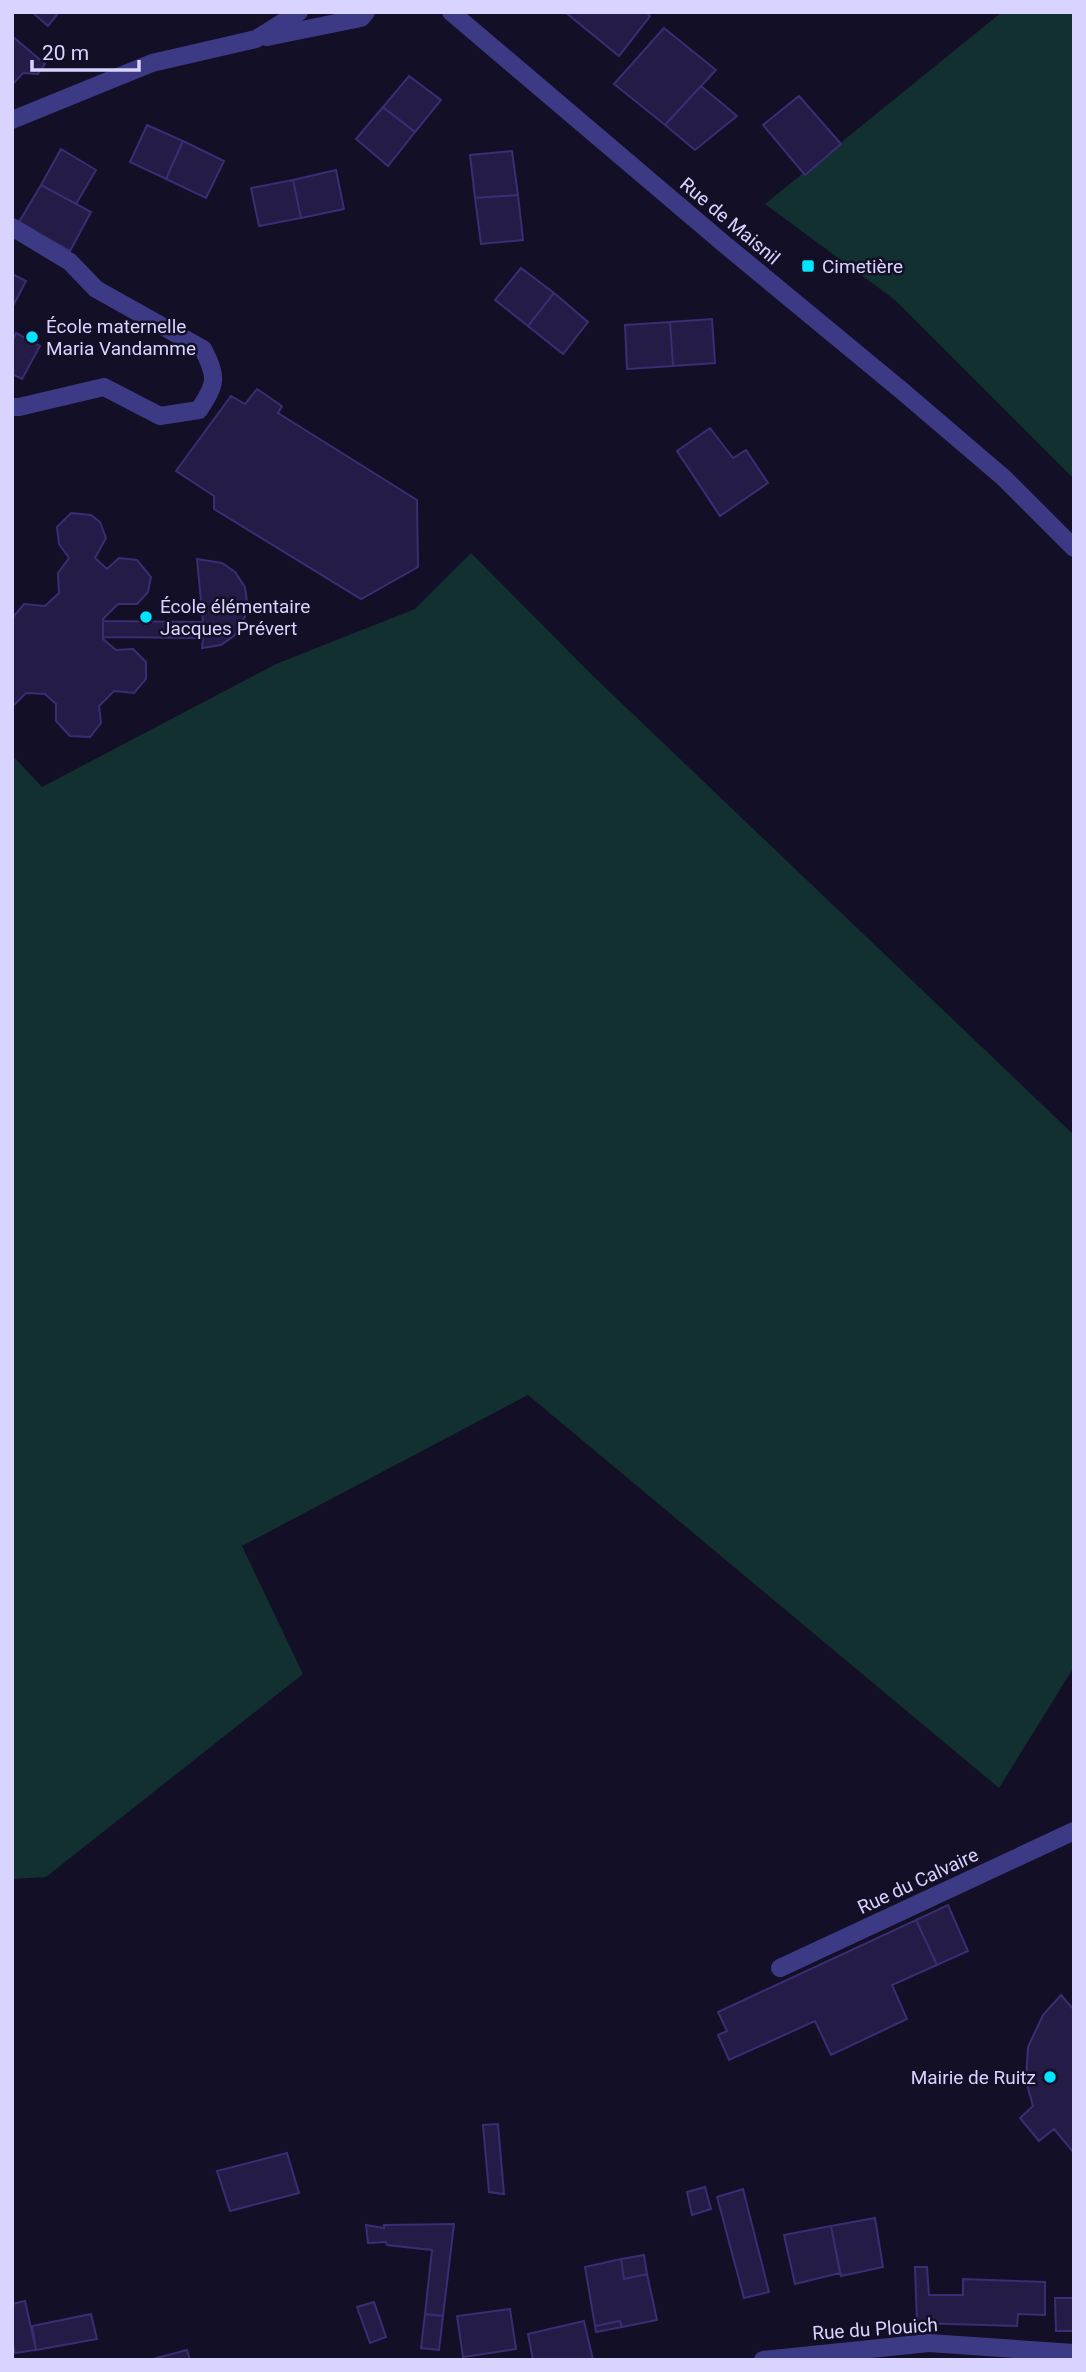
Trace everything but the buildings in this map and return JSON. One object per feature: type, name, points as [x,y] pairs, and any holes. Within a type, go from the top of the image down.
[{"type":"street","points":[[256,39],[299,12]]},
{"type":"street","points":[[12,120],[152,63],[361,18],[366,12]]},
{"type":"street","name":"Rue de Maisnil","points":[[451,12],[1004,478],[1074,548]]},
{"type":"street","points":[[12,227],[70,262],[96,289],[203,349],[212,367],[213,388],[199,410],[160,416],[104,387],[12,407]]},
{"type":"street","name":"Rue du Calvaire","points":[[780,1968],[1074,1831]]},
{"type":"street","name":"Rue du Plouich","points":[[763,2360],[929,2343],[1074,2353]]},
{"type":"green space","points":[[1002,12],[1074,12],[1074,479],[895,300],[765,204]]},
{"type":"green space","points":[[471,553],[592,675],[1074,1135],[1074,1667],[999,1788],[528,1395],[242,1546],[303,1674],[46,1877],[12,1879],[12,755],[42,787],[276,664],[415,609]]},
{"type":"place","name":"Cimetière","points":[[808,266]]},
{"type":"place","name":"École maternelle Maria Vandamme","points":[[32,337]]},
{"type":"place","name":"École élémentaire Jacques Prévert","points":[[146,617]]},
{"type":"place","name":"Mairie de Ruitz","points":[[1050,2077]]}]
